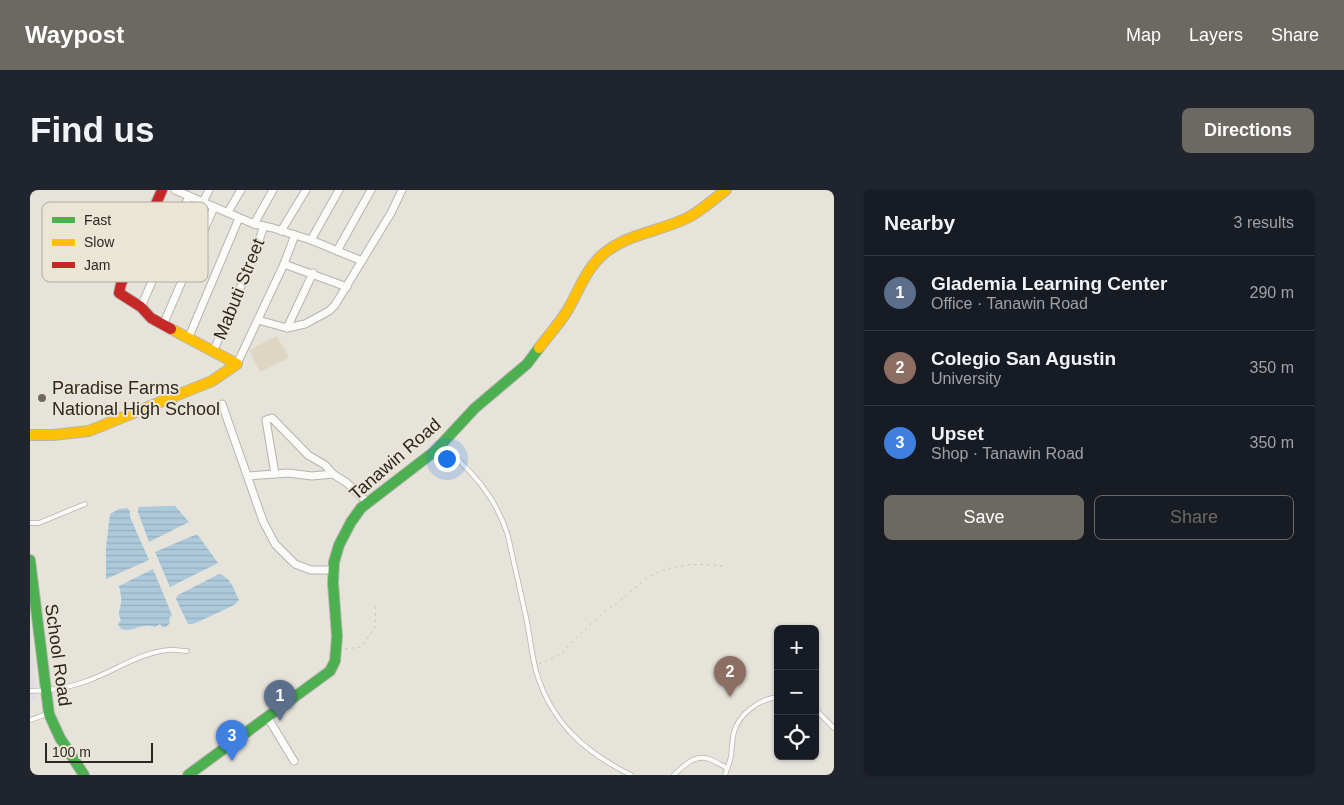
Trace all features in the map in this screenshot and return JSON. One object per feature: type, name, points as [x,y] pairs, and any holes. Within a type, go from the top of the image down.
[{"type":"street","points":[[157,202],[162,190]]},
{"type":"street","points":[[175,190],[202,202],[209,190]]},
{"type":"street","points":[[228,212],[241,190]]},
{"type":"street","points":[[254,224],[273,190]]},
{"type":"street","points":[[281,231],[306,190]]},
{"type":"street","points":[[310,240],[339,190]]},
{"type":"street","points":[[337,250],[371,190]]},
{"type":"street","points":[[258,320],[287,328],[305,324],[329,311],[347,287],[391,213],[402,190]]},
{"type":"street","name":"Tanawin Road","points":[[188,775],[330,671],[336,662],[337,622],[333,570],[341,540],[352,518],[367,502],[442,444],[475,408],[528,364],[566,312],[586,275],[601,256],[621,242],[634,236],[659,229],[689,217],[726,190]]},
{"type":"street","points":[[186,202],[189,196]]},
{"type":"street","points":[[208,204],[254,224],[310,240],[362,261]]},
{"type":"street","points":[[208,221],[214,207]]},
{"type":"street","points":[[188,338],[239,218]]},
{"type":"street","name":"Mabuti Street","points":[[213,352],[250,265],[264,226]]},
{"type":"street","points":[[30,435],[53,435],[89,431],[212,381],[237,364],[284,264],[295,235]]},
{"type":"street","points":[[284,264],[347,287]]},
{"type":"street","points":[[287,328],[313,273]]},
{"type":"street","points":[[121,282],[119,294],[141,307],[147,315],[162,325],[237,364]]},
{"type":"street","points":[[141,307],[152,282]]},
{"type":"street","points":[[162,325],[181,282]]},
{"type":"street","points":[[222,404],[264,521],[275,544],[294,564],[311,570],[333,570]]},
{"type":"street","points":[[275,474],[266,420],[272,418],[308,456],[325,464],[333,474],[347,483],[367,502]]},
{"type":"street","points":[[248,476],[288,473],[312,476],[333,474]]},
{"type":"street","name":"School Road","points":[[30,560],[49,714],[63,743],[84,775]]},
{"type":"street","points":[[268,718],[294,761]]},
{"type":"lane","points":[[442,444],[474,475],[491,497],[502,518],[508,536],[535,665],[548,700],[567,729],[587,749],[614,767],[631,775]]},
{"type":"lane","points":[[30,522],[39,523],[85,504]]},
{"type":"lane","points":[[30,691],[85,682],[129,662],[168,650],[187,651]]},
{"type":"lane","points":[[725,775],[731,758],[734,731],[742,718],[756,705],[774,698]]},
{"type":"lane","points":[[819,713],[834,728]]},
{"type":"lane","points":[[30,720],[49,714]]},
{"type":"lane","points":[[674,775],[684,765],[699,758],[709,759],[727,768]]},
{"type":"path","points":[[535,665],[557,656],[608,609],[644,580],[662,571],[685,564],[702,563],[727,567]]},
{"type":"path","points":[[337,650],[360,647],[376,627],[376,603]]},
{"type":"shaded area","points":[[277,336],[289,358],[260,372],[249,350]]},
{"type":"shaded area","points":[[30,625],[37,700],[30,701]]},
{"type":"water","points":[[175,506],[189,522],[149,542],[138,507]]},
{"type":"water","points":[[127,508],[130,511],[130,517],[149,560],[106,579],[106,548],[110,514],[119,509]]},
{"type":"water","points":[[197,534],[218,563],[170,587],[155,552]]},
{"type":"water","points":[[153,569],[172,615],[169,619],[170,623],[166,627],[162,627],[160,624],[155,627],[145,626],[130,630],[121,629],[118,624],[121,620],[119,613],[121,599],[119,586]]},
{"type":"water","points":[[219,574],[229,581],[239,600],[234,605],[198,622],[188,624],[176,599],[178,595]]},
{"type":"traffic: fast","points":[[188,775],[330,671],[335,661],[337,636],[333,583],[334,562],[339,545],[351,522],[361,508],[435,451],[475,408],[527,364],[539,348]]},
{"type":"traffic: fast","points":[[30,560],[49,714],[60,738],[84,775]]},
{"type":"traffic: slow","points":[[539,348],[564,316],[586,275],[601,256],[621,242],[689,217],[726,190]]},
{"type":"traffic: slow","points":[[30,435],[53,435],[89,431],[212,381],[237,364],[171,329]]},
{"type":"traffic: jam","points":[[157,202],[162,190]]},
{"type":"traffic: jam","points":[[122,282],[119,293],[141,307],[151,318],[171,329]]},
{"type":"place","name":"Paradise Farms National High School","points":[[42,398]]},
{"type":"place","name":"Colegio San Agustin","points":[[730,697]]},
{"type":"place","name":"Glademia Learning Center","points":[[280,721]]},
{"type":"place","name":"Upset","points":[[232,761]]}]
